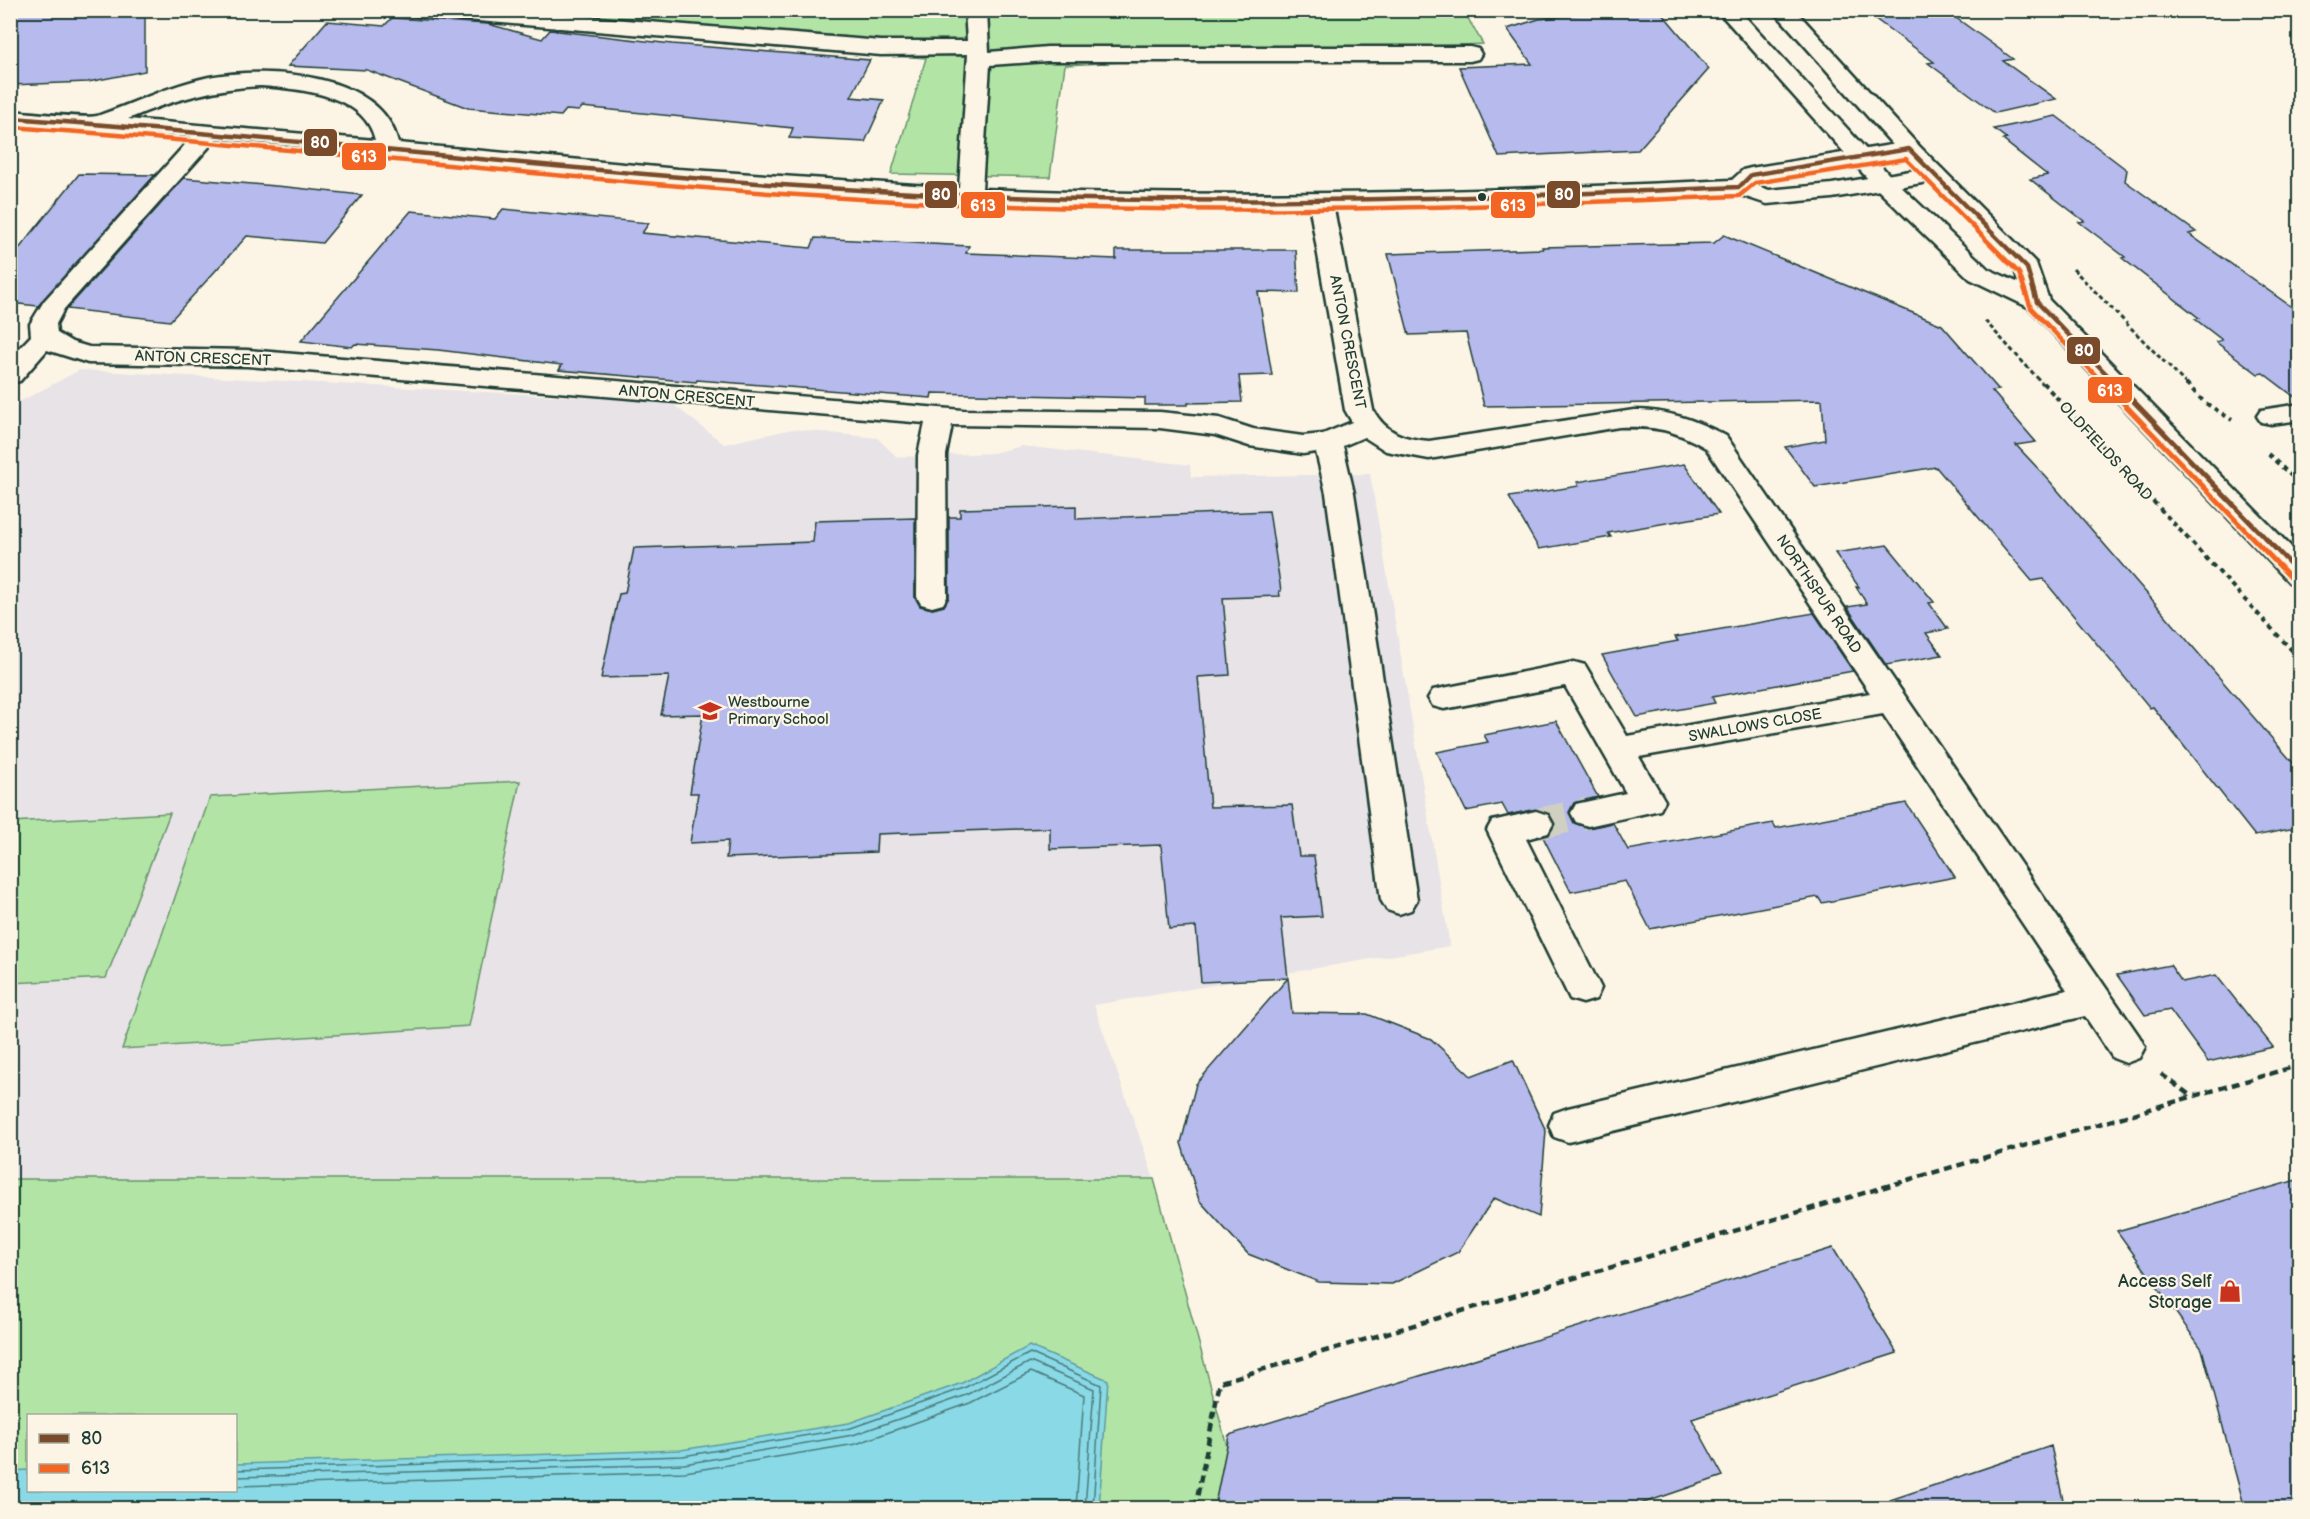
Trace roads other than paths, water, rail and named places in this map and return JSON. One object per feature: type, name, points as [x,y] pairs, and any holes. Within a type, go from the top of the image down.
[{"type":"main road","points":[[419,10],[601,18],[881,48],[978,53],[1470,54]]},
{"type":"main road","points":[[970,196],[978,53],[976,10]]},
{"type":"main road","points":[[1727,10],[1885,184],[1979,274],[2037,302],[2294,564]]},
{"type":"main road","points":[[1783,10],[1909,148],[2027,268],[2037,302]]},
{"type":"main road","points":[[98,123],[164,95],[233,79],[294,81],[349,95],[380,120],[388,149]]},
{"type":"main road","points":[[10,118],[210,132],[764,184],[970,196],[1321,202],[1480,199],[1739,187],[1767,197],[1885,184],[1935,174]]},
{"type":"main road","points":[[10,375],[44,337],[43,324],[53,306],[210,132]]},
{"type":"main road","points":[[1739,187],[1752,175],[1909,148]]},
{"type":"main road","name":"ANTON CRESCENT","points":[[44,337],[63,348],[88,355],[248,358],[940,416],[1160,420],[1219,427],[1249,436],[1303,445],[1328,442],[1367,426],[1359,410],[1321,202]]},
{"type":"main road","points":[[2271,416],[2300,412]]},
{"type":"main road","points":[[932,597],[932,455],[940,416]]},
{"type":"main road","name":"NORTHSPUR ROAD","points":[[1367,426],[1383,439],[1404,448],[1429,450],[1639,418],[1673,422],[1697,431],[1716,442],[2126,1047]]},
{"type":"main road","points":[[1328,442],[1340,493],[1399,900]]},
{"type":"main road","points":[[1444,698],[1574,673],[1648,801],[1588,813]]},
{"type":"main road","name":"SWALLOWS CLOSE","points":[[1619,749],[1892,701]]},
{"type":"main road","points":[[1536,824],[1504,830],[1583,988]]},
{"type":"main road","points":[[1568,1125],[2093,999]]},
{"type":"water","points":[[1029,1346],[1108,1380],[1099,1508],[11,1508],[11,1471],[27,1470],[27,1492],[237,1492],[237,1464],[681,1450],[849,1423],[962,1383]]},
{"type":"tunnel","points":[[1536,824],[1588,813]]},
{"type":"place","name":"Westbourne Primary School","points":[[710,711]]},
{"type":"place","name":"Access Self Storage","points":[[2230,1291]]}]
